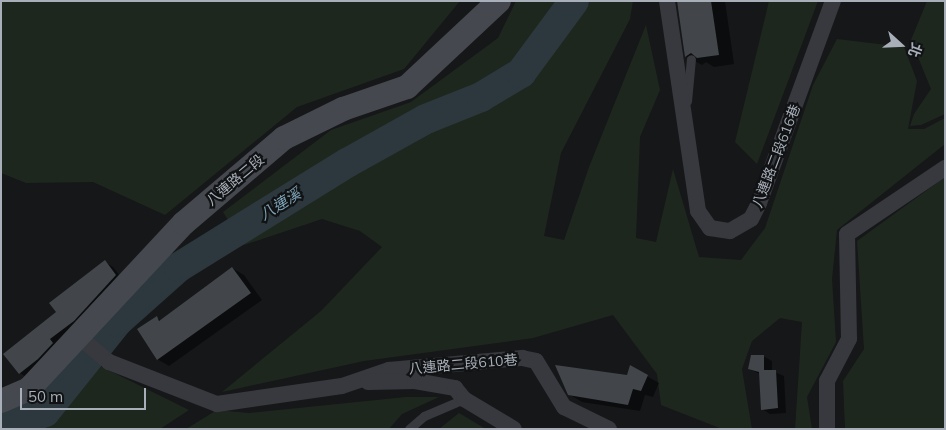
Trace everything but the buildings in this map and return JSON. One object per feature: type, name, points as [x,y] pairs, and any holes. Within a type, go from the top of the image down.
[{"type":"street","name":"八連路二段","points":[[1,401],[29,389],[80,338],[184,223],[284,138],[344,109],[407,87],[499,1]]},
{"type":"street","name":"八連路二段616巷","points":[[667,1],[698,211],[710,228],[730,231],[751,219],[759,203],[833,1]]},
{"type":"street","points":[[827,429],[827,381],[848,338],[847,234],[945,168]]},
{"type":"street","name":"八連路二段610巷","points":[[80,338],[109,362],[217,404],[349,383],[415,381],[455,388],[464,399],[514,429]]},
{"type":"street","name":"八連路二段610巷","points":[[349,383],[389,370],[522,358],[536,361],[564,407],[609,429]]},
{"type":"lane","points":[[685,124],[691,59]]},
{"type":"lane","points":[[409,429],[424,416],[464,399]]},
{"type":"shaded area","points":[[1,1],[460,1],[404,69],[297,107],[165,215],[93,182],[26,183],[1,173]]},
{"type":"shaded area","points":[[516,1],[633,1],[630,19],[561,153],[544,236],[564,240],[589,167],[646,25],[660,90],[640,137],[636,238],[656,242],[673,169],[699,257],[741,260],[765,228],[813,85],[837,39],[904,47],[917,81],[908,129],[924,129],[945,118],[945,144],[837,230],[832,279],[836,342],[807,397],[812,429],[795,429],[802,322],[780,318],[752,341],[742,369],[752,429],[722,429],[661,405],[657,374],[613,315],[533,338],[364,361],[222,392],[321,311],[382,247],[360,231],[322,219],[244,245],[223,212],[331,130],[411,102],[498,38]]},
{"type":"shaded area","points":[[769,1],[818,1],[757,164],[735,142]]},
{"type":"shaded area","points":[[927,1],[945,1],[945,114],[921,125],[910,126],[914,114],[931,89],[911,40]]},
{"type":"shaded area","points":[[945,177],[945,429],[845,429],[843,381],[864,349],[857,241]]},
{"type":"shaded area","points":[[100,366],[189,410],[160,429],[27,429],[48,426]]},
{"type":"shaded area","points":[[406,397],[439,397],[402,414],[389,429],[186,429],[217,410],[249,413]]},
{"type":"shaded area","points":[[459,413],[486,429],[439,429]]},
{"type":"waterway","name":"八連溪","points":[[1,429],[45,412],[117,322],[179,267],[347,163],[426,119],[481,97],[521,73],[574,1]]}]
